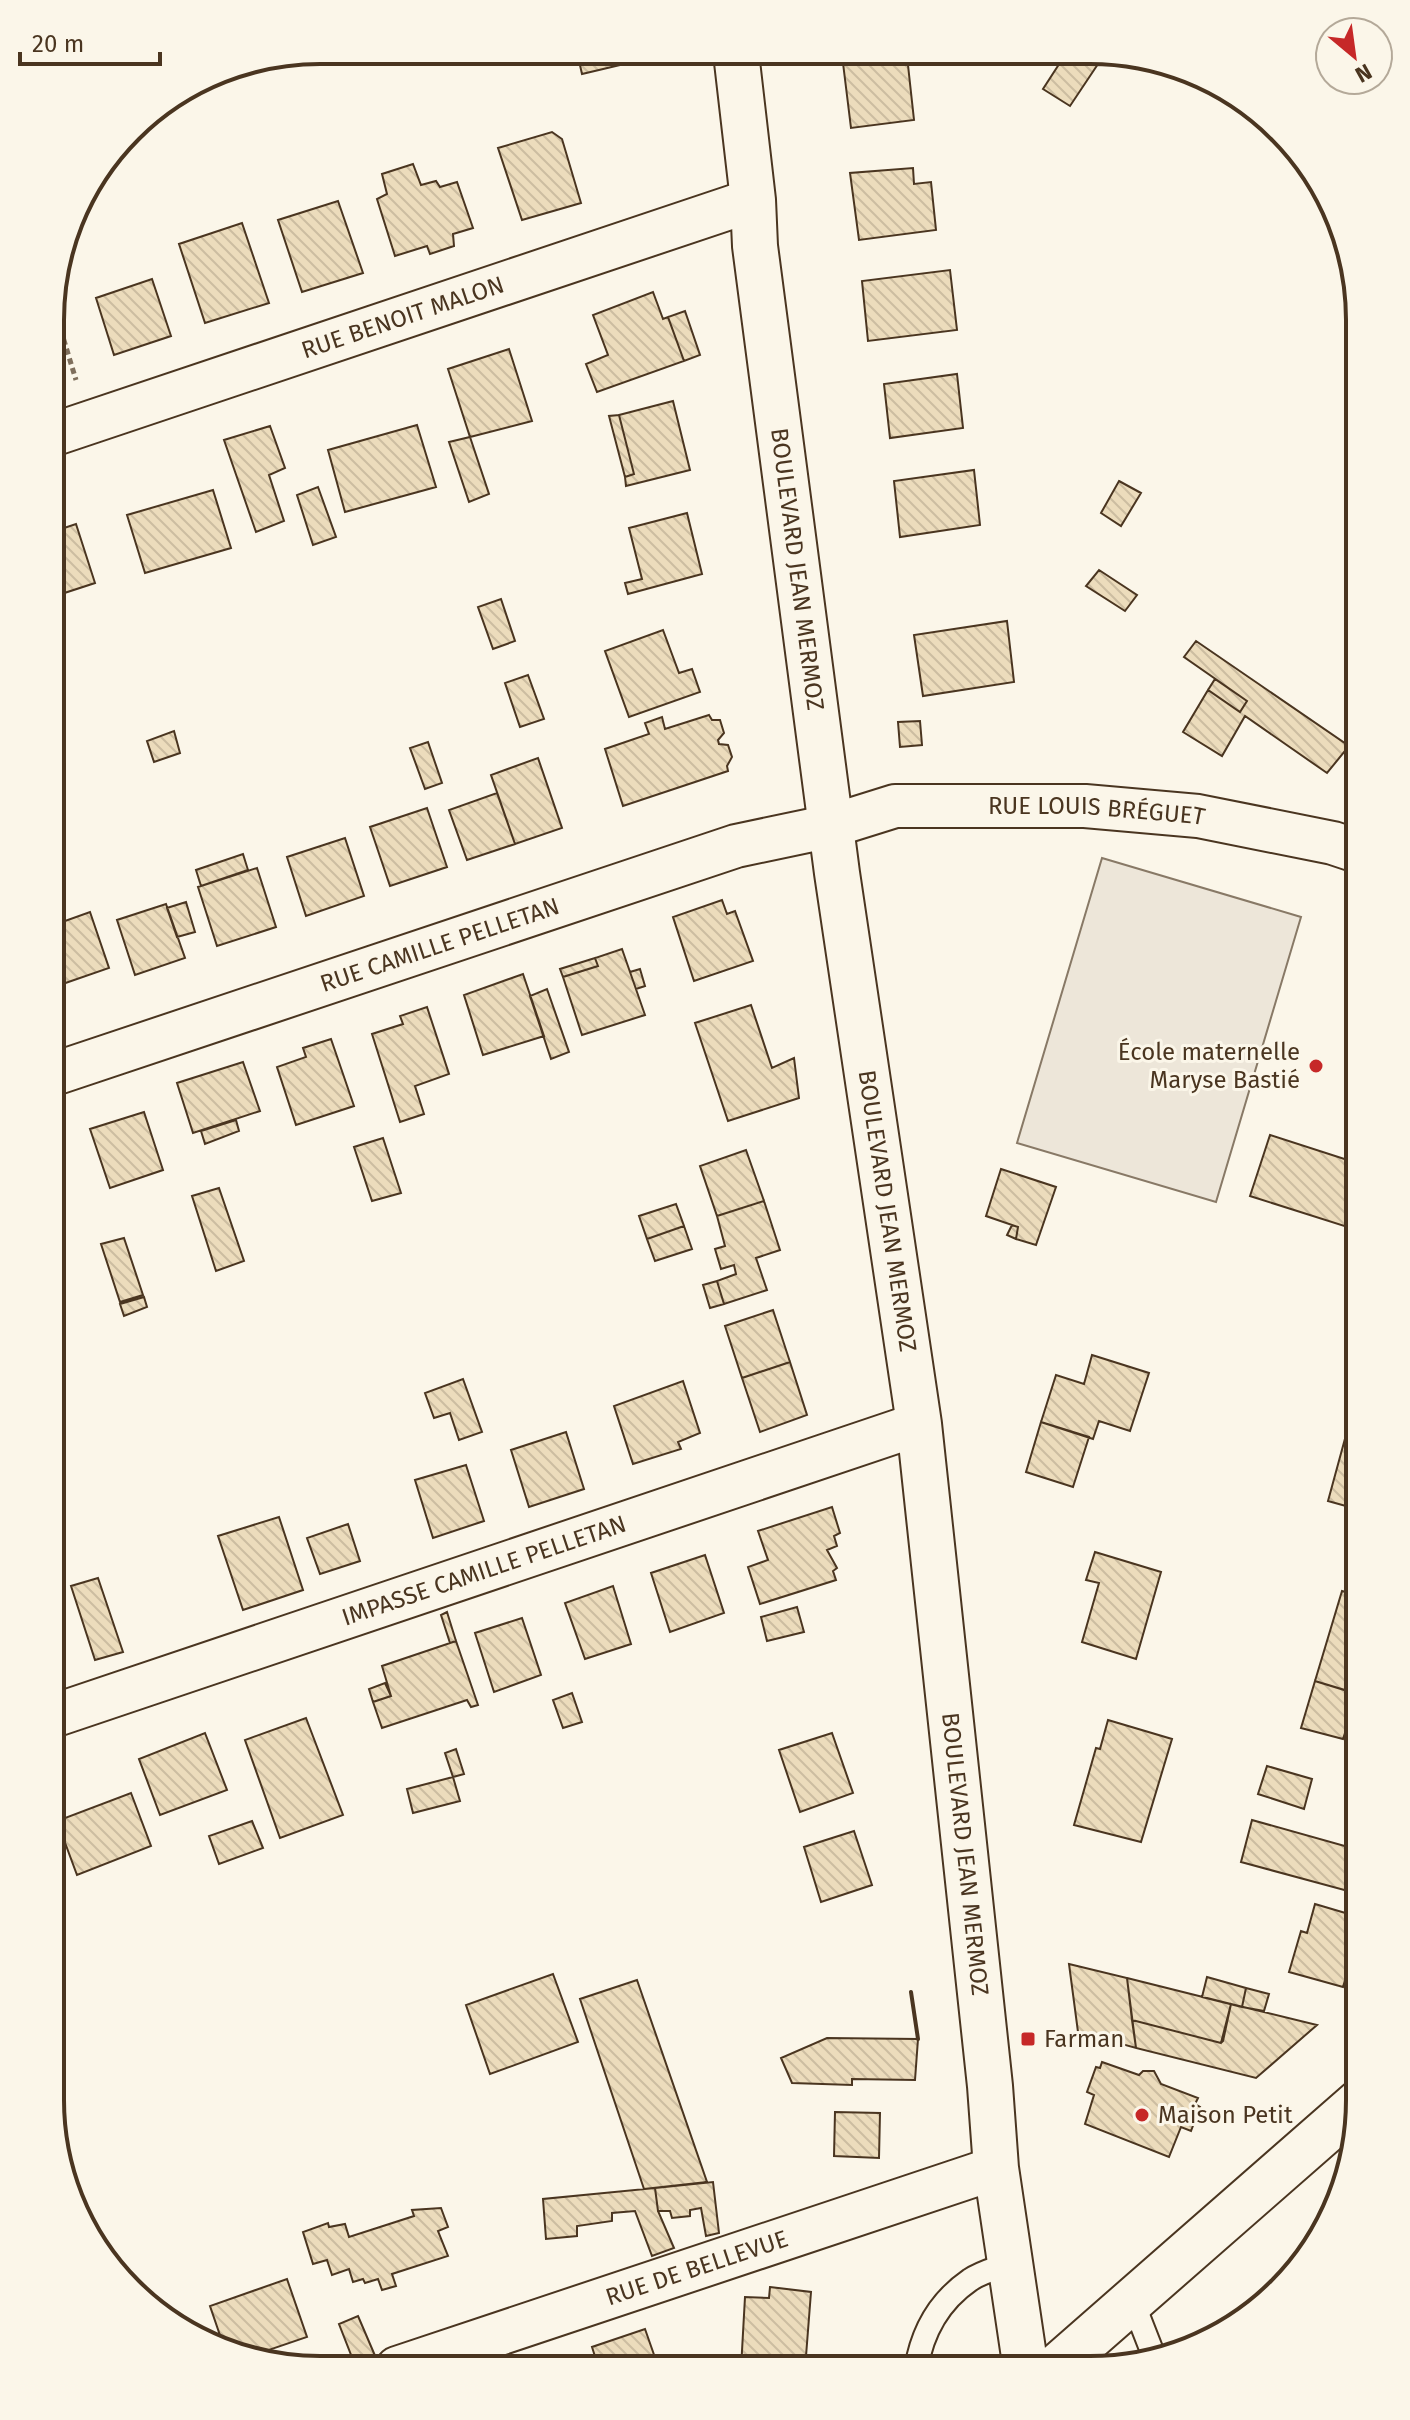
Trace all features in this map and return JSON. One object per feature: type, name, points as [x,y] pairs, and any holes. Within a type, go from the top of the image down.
[{"type":"street","name":"BOULEVARD JEAN MERMOZ","points":[[737,64],[753,200],[755,246],[831,826],[919,1424],[990,2086],[996,2168],[1024,2356]]},
{"type":"street","name":"RUE BENOIT MALON","points":[[70,429],[753,200]]},
{"type":"street","name":"RUE LOUIS BRÉGUET","points":[[831,826],[895,806],[1085,806],[1198,816],[1346,847]]},
{"type":"street","name":"RUE CAMILLE PELLETAN","points":[[64,1071],[736,846],[831,826]]},
{"type":"street","name":"IMPASSE CAMILLE PELLETAN","points":[[64,1712],[919,1424]]},
{"type":"street","points":[[1069,2356],[1345,2114]]},
{"type":"street","name":"RUE DE BELLEVUE","points":[[433,2356],[996,2168]]},
{"type":"lane","points":[[918,2356],[920,2345],[940,2307],[971,2278],[1011,2263]]},
{"type":"lane","points":[[1132,2300],[1151,2348]]},
{"type":"path","points":[[64,386],[70,429]]},
{"type":"shaded area","points":[[1102,858],[1301,917],[1216,1202],[1017,1143]]},
{"type":"building","points":[[580,64],[624,64],[582,74]]},
{"type":"building","points":[[843,64],[908,64],[914,120],[851,128]]},
{"type":"building","points":[[1059,64],[1098,64],[1070,106],[1043,89]]},
{"type":"building","points":[[552,132],[562,139],[581,203],[522,220],[498,148]]},
{"type":"building","points":[[413,164],[421,185],[436,181],[440,187],[457,182],[473,228],[453,234],[454,246],[430,254],[427,246],[395,256],[377,199],[387,194],[382,174]]},
{"type":"building","points":[[913,168],[914,184],[931,182],[936,230],[859,240],[850,173]]},
{"type":"building","points":[[338,201],[363,273],[302,292],[278,220]]},
{"type":"building","points":[[242,223],[269,303],[205,323],[179,244]]},
{"type":"building","points":[[950,270],[957,330],[868,341],[862,281]]},
{"type":"building","points":[[152,279],[171,336],[114,355],[96,298]]},
{"type":"building","points":[[653,292],[663,319],[668,317],[684,361],[597,392],[586,364],[608,355],[593,315]]},
{"type":"building","points":[[685,311],[700,355],[684,361],[668,317]]},
{"type":"building","points":[[509,349],[532,421],[470,437],[448,369]]},
{"type":"building","points":[[957,374],[963,428],[890,438],[884,384]]},
{"type":"building","points":[[673,401],[690,470],[626,486],[625,477],[634,474],[619,415]]},
{"type":"building","points":[[619,415],[634,474],[625,477],[609,416]]},
{"type":"building","points":[[417,425],[436,487],[345,512],[328,450]]},
{"type":"building","points":[[270,426],[285,468],[269,475],[284,521],[256,532],[224,440]]},
{"type":"building","points":[[470,437],[489,494],[469,502],[449,442]]},
{"type":"building","points":[[974,470],[980,525],[900,537],[894,481]]},
{"type":"building","points":[[1119,481],[1141,493],[1121,526],[1101,513]]},
{"type":"building","points":[[318,487],[336,537],[313,545],[297,495]]},
{"type":"building","points":[[213,490],[231,548],[145,573],[127,515]]},
{"type":"building","points":[[687,513],[702,574],[628,594],[625,583],[642,579],[629,528]]},
{"type":"building","points":[[76,524],[95,583],[64,593],[64,528]]},
{"type":"building","points":[[1099,570],[1137,595],[1125,611],[1086,586]]},
{"type":"building","points":[[501,599],[515,641],[493,649],[478,607]]},
{"type":"building","points":[[1007,621],[1014,682],[923,696],[914,635]]},
{"type":"building","points":[[663,630],[679,673],[692,669],[700,692],[629,717],[605,651]]},
{"type":"building","points":[[1196,641],[1346,744],[1346,750],[1327,773],[1245,716],[1222,756],[1183,732],[1208,690],[1240,712],[1247,701],[1184,657]]},
{"type":"building","points":[[528,675],[544,719],[520,727],[505,683]]},
{"type":"building","points":[[1215,679],[1247,701],[1240,712],[1208,690]]},
{"type":"building","points":[[709,715],[712,720],[720,720],[724,733],[718,740],[719,744],[728,745],[732,757],[728,771],[623,806],[605,749],[649,734],[645,723],[662,717],[665,729]]},
{"type":"building","points":[[920,721],[922,745],[900,747],[898,722]]},
{"type":"building","points":[[174,731],[180,753],[154,762],[147,741]]},
{"type":"building","points":[[428,742],[442,783],[425,789],[410,748]]},
{"type":"building","points":[[538,758],[562,828],[515,844],[491,775]]},
{"type":"building","points":[[497,793],[515,844],[467,860],[449,810]]},
{"type":"building","points":[[427,808],[447,867],[390,886],[370,827]]},
{"type":"building","points":[[345,838],[364,896],[306,916],[287,857]]},
{"type":"building","points":[[243,854],[248,870],[201,886],[196,870]]},
{"type":"building","points":[[257,868],[276,927],[217,946],[198,887]]},
{"type":"building","points":[[722,900],[727,914],[735,911],[753,961],[694,981],[673,917]]},
{"type":"building","points":[[186,902],[195,932],[177,937],[167,908]]},
{"type":"building","points":[[166,904],[185,958],[135,975],[117,920]]},
{"type":"building","points":[[90,912],[109,968],[64,984],[64,921]]},
{"type":"building","points":[[622,949],[645,1015],[582,1035],[563,977],[598,966],[595,958]]},
{"type":"building","points":[[595,958],[598,966],[563,977],[560,969]]},
{"type":"building","points":[[640,969],[645,986],[636,989],[630,972]]},
{"type":"building","points":[[523,974],[544,1036],[483,1055],[464,995]]},
{"type":"building","points":[[547,989],[569,1052],[551,1059],[530,996]]},
{"type":"building","points":[[751,1005],[772,1068],[794,1058],[799,1098],[728,1121],[695,1023]]},
{"type":"building","points":[[427,1007],[449,1074],[415,1086],[424,1114],[400,1122],[372,1034],[403,1024],[400,1016]]},
{"type":"building","points":[[331,1039],[354,1106],[296,1125],[277,1067],[306,1057],[303,1048]]},
{"type":"building","points":[[243,1062],[260,1111],[193,1133],[177,1083]]},
{"type":"building","points":[[144,1112],[163,1170],[110,1188],[90,1129]]},
{"type":"building","points":[[236,1120],[239,1131],[205,1144],[201,1131]]},
{"type":"building","points":[[1270,1135],[1346,1159],[1345,1226],[1250,1196]]},
{"type":"building","points":[[383,1138],[401,1193],[372,1201],[354,1147]]},
{"type":"building","points":[[746,1150],[764,1201],[717,1216],[700,1166]]},
{"type":"building","points":[[1001,1169],[1056,1187],[1036,1245],[1016,1239],[1018,1227],[986,1216]]},
{"type":"building","points":[[219,1188],[244,1261],[216,1271],[192,1196]]},
{"type":"building","points":[[764,1201],[780,1250],[756,1258],[767,1290],[724,1304],[717,1281],[736,1274],[734,1265],[721,1269],[715,1249],[725,1246],[717,1216]]},
{"type":"building","points":[[676,1204],[684,1226],[647,1239],[639,1216]]},
{"type":"building","points":[[1012,1225],[1018,1227],[1016,1239],[1007,1235]]},
{"type":"building","points":[[684,1226],[692,1249],[655,1261],[647,1239]]},
{"type":"building","points":[[124,1238],[143,1295],[120,1302],[101,1244]]},
{"type":"building","points":[[717,1281],[724,1304],[710,1308],[703,1285]]},
{"type":"building","points":[[144,1297],[147,1307],[124,1316],[120,1304]]},
{"type":"building","points":[[773,1310],[790,1362],[742,1378],[725,1326]]},
{"type":"building","points":[[1092,1355],[1149,1373],[1130,1431],[1099,1421],[1093,1439],[1041,1422],[1056,1375],[1084,1384]]},
{"type":"building","points":[[790,1362],[807,1415],[760,1432],[742,1378]]},
{"type":"building","points":[[463,1379],[482,1432],[459,1440],[450,1413],[434,1418],[425,1393]]},
{"type":"building","points":[[683,1381],[700,1433],[678,1442],[681,1449],[633,1464],[614,1406]]},
{"type":"building","points":[[1041,1422],[1089,1437],[1073,1487],[1026,1472]]},
{"type":"building","points":[[566,1432],[584,1489],[529,1507],[511,1450]]},
{"type":"building","points":[[1345,1437],[1345,1506],[1328,1501]]},
{"type":"building","points":[[466,1465],[484,1521],[433,1538],[415,1480]]},
{"type":"building","points":[[832,1507],[840,1533],[834,1536],[837,1546],[827,1550],[837,1568],[833,1571],[836,1580],[760,1604],[748,1567],[768,1560],[758,1531]]},
{"type":"building","points":[[279,1517],[303,1590],[243,1610],[218,1536]]},
{"type":"building","points":[[348,1524],[360,1561],[320,1574],[307,1538]]},
{"type":"building","points":[[1095,1552],[1161,1572],[1136,1659],[1082,1642],[1099,1583],[1086,1580]]},
{"type":"building","points":[[705,1555],[724,1613],[670,1632],[651,1573]]},
{"type":"building","points":[[98,1578],[123,1652],[95,1660],[71,1586]]},
{"type":"building","points":[[613,1586],[631,1644],[585,1659],[565,1603]]},
{"type":"building","points":[[1342,1591],[1345,1592],[1345,1690],[1315,1681]]},
{"type":"building","points":[[797,1607],[804,1632],[767,1641],[761,1617]]},
{"type":"building","points":[[447,1612],[456,1641],[450,1643],[441,1615]]},
{"type":"building","points":[[522,1618],[541,1675],[494,1692],[475,1633]]},
{"type":"building","points":[[456,1641],[478,1705],[471,1707],[467,1700],[382,1728],[373,1702],[391,1696],[382,1666]]},
{"type":"building","points":[[1315,1681],[1345,1690],[1343,1739],[1301,1728]]},
{"type":"building","points":[[385,1683],[391,1696],[373,1702],[369,1689]]},
{"type":"building","points":[[572,1693],[582,1722],[563,1728],[553,1700]]},
{"type":"building","points":[[306,1718],[343,1815],[280,1838],[245,1740]]},
{"type":"building","points":[[1108,1720],[1172,1739],[1141,1842],[1074,1825],[1096,1748],[1100,1749]]},
{"type":"building","points":[[205,1733],[227,1790],[160,1815],[139,1759]]},
{"type":"building","points":[[832,1733],[853,1793],[800,1812],[779,1750]]},
{"type":"building","points":[[456,1749],[464,1774],[453,1777],[445,1753]]},
{"type":"building","points":[[1267,1766],[1312,1779],[1304,1809],[1258,1794]]},
{"type":"building","points":[[453,1777],[460,1801],[413,1813],[407,1789]]},
{"type":"building","points":[[131,1793],[151,1846],[77,1875],[64,1840],[64,1818]]},
{"type":"building","points":[[1252,1820],[1345,1846],[1345,1890],[1241,1862]]},
{"type":"building","points":[[252,1821],[263,1848],[219,1864],[209,1836]]},
{"type":"building","points":[[854,1831],[872,1885],[821,1902],[804,1847]]},
{"type":"building","points":[[1315,1904],[1345,1913],[1343,1987],[1289,1972],[1301,1931],[1307,1933]]},
{"type":"building","points":[[1069,1964],[1127,1978],[1136,2048],[1078,2032]]},
{"type":"building","points":[[553,1974],[578,2042],[490,2074],[466,2005]]},
{"type":"building","points":[[1207,1977],[1246,1988],[1242,2007],[1202,1997]]},
{"type":"building","points":[[1127,1978],[1231,2004],[1223,2041],[1132,2020]]},
{"type":"building","points":[[637,1980],[707,2182],[644,2189],[580,1999]]},
{"type":"building","points":[[1246,1988],[1269,1994],[1264,2011],[1242,2007]]},
{"type":"building","points":[[1231,2004],[1317,2025],[1256,2078],[1136,2048],[1132,2020],[1221,2043]]},
{"type":"building","points":[[827,2038],[918,2039],[915,2080],[852,2079],[852,2085],[792,2083],[781,2058]]},
{"type":"building","name":"Maison Petit","points":[[1102,2062],[1139,2075],[1143,2071],[1154,2071],[1161,2084],[1198,2098],[1195,2104],[1200,2107],[1191,2131],[1181,2127],[1169,2157],[1085,2124],[1094,2095],[1087,2092],[1096,2067],[1100,2068]]},
{"type":"building","points":[[835,2112],[880,2113],[879,2158],[834,2156]]},
{"type":"building","points":[[713,2182],[719,2233],[706,2236],[701,2208],[690,2210],[690,2216],[672,2218],[670,2211],[658,2211],[655,2188]]},
{"type":"building","points":[[655,2188],[658,2211],[674,2248],[652,2256],[635,2211],[612,2213],[612,2221],[577,2226],[577,2236],[546,2239],[543,2199]]},
{"type":"building","points":[[441,2208],[448,2227],[438,2231],[448,2256],[392,2274],[396,2286],[382,2290],[378,2279],[365,2283],[363,2279],[353,2282],[349,2269],[332,2275],[327,2260],[313,2264],[303,2232],[328,2223],[329,2227],[345,2224],[349,2237],[414,2216],[412,2210]]},
{"type":"building","points":[[287,2279],[307,2337],[268,2350],[254,2347],[220,2335],[210,2306]]},
{"type":"building","points":[[770,2287],[811,2292],[806,2356],[742,2356],[745,2297],[769,2298]]},
{"type":"building","points":[[358,2316],[375,2356],[351,2356],[339,2324]]},
{"type":"building","points":[[645,2329],[654,2356],[595,2356],[592,2347]]},
{"type":"wall","points":[[911,1992],[918,2039]]},
{"type":"place","name":"École maternelle Maryse Bastié","points":[[1316,1066]]},
{"type":"place","name":"Farman","points":[[1028,2039]]},
{"type":"place","name":"Maison Petit","points":[[1142,2115]]}]
